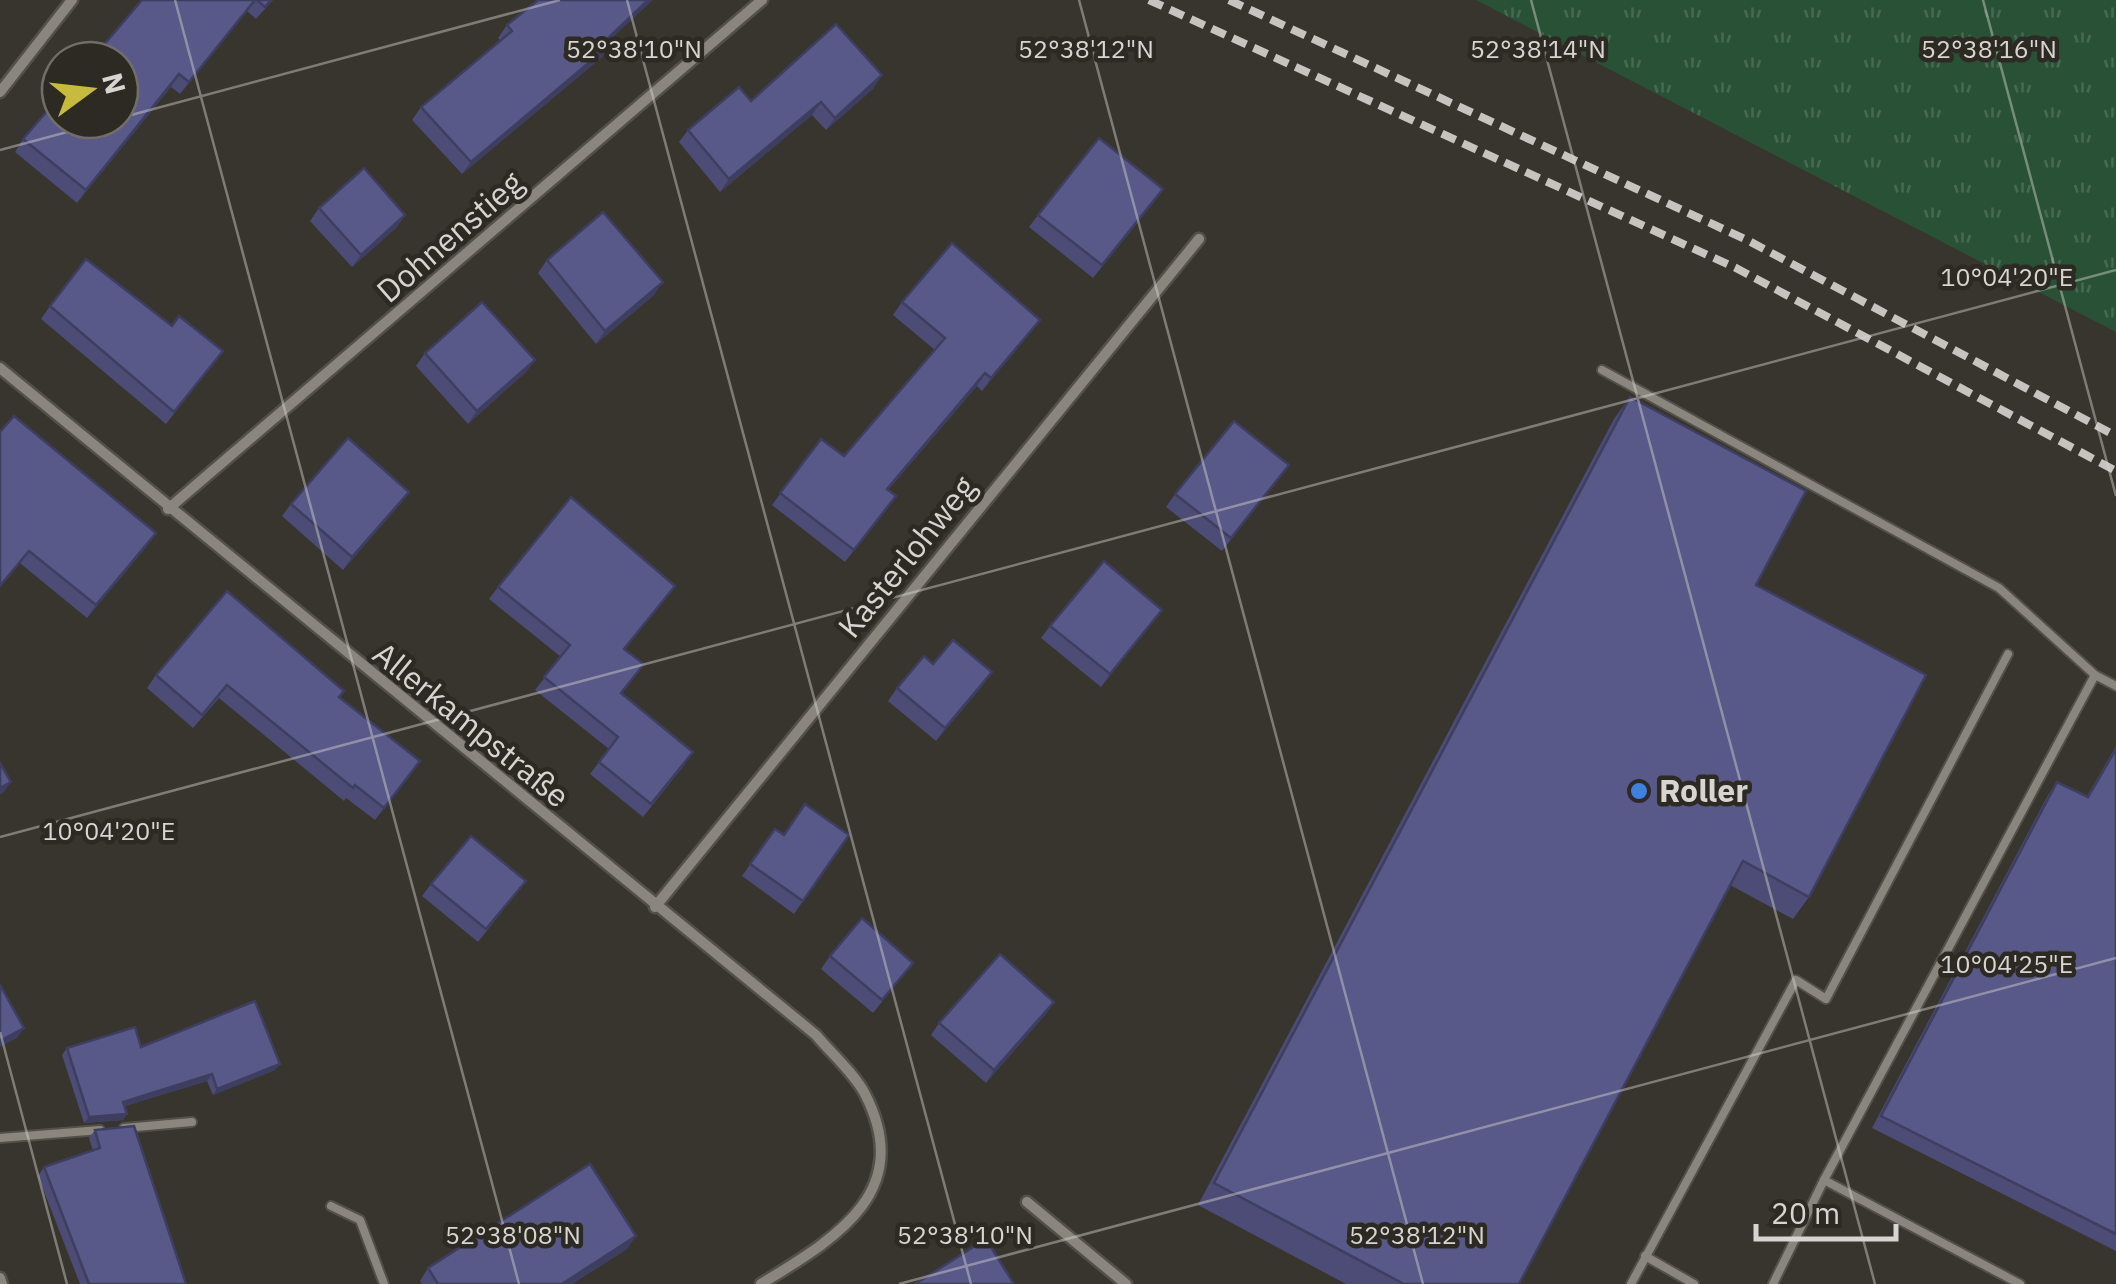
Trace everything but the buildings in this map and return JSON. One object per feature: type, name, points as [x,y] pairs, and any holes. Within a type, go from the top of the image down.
[{"type":"street","points":[[0,92],[72,0]]},
{"type":"street","name":"Dohnenstieg","points":[[168,509],[762,0]]},
{"type":"street","name":"Kasterlohweg","points":[[654,907],[1199,240]]},
{"type":"street","name":"Allerkampstraße","points":[[0,368],[654,907],[816,1034],[864,1093],[882,1142],[871,1199],[825,1245],[761,1284]]},
{"type":"street","points":[[1027,1202],[1126,1284]]},
{"type":"lane","points":[[1602,370],[1999,588],[2095,675],[2116,686]]},
{"type":"lane","points":[[1631,1284],[1796,980],[1826,999],[2008,654]]},
{"type":"lane","points":[[1774,1284],[1824,1180],[2095,675]]},
{"type":"lane","points":[[0,1138],[192,1122]]},
{"type":"lane","points":[[1824,1180],[2020,1284]]},
{"type":"lane","points":[[331,1206],[360,1220],[384,1284]]},
{"type":"lane","points":[[1645,1256],[1694,1284]]},
{"type":"green space","points":[[1476,0],[2116,0],[2116,332]]},
{"type":"railway","points":[[1149,0],[1736,268],[2116,471]]},
{"type":"railway","points":[[1229,0],[1749,241],[2116,436]]},
{"type":"place","name":"Roller","points":[[1639,791]]}]
